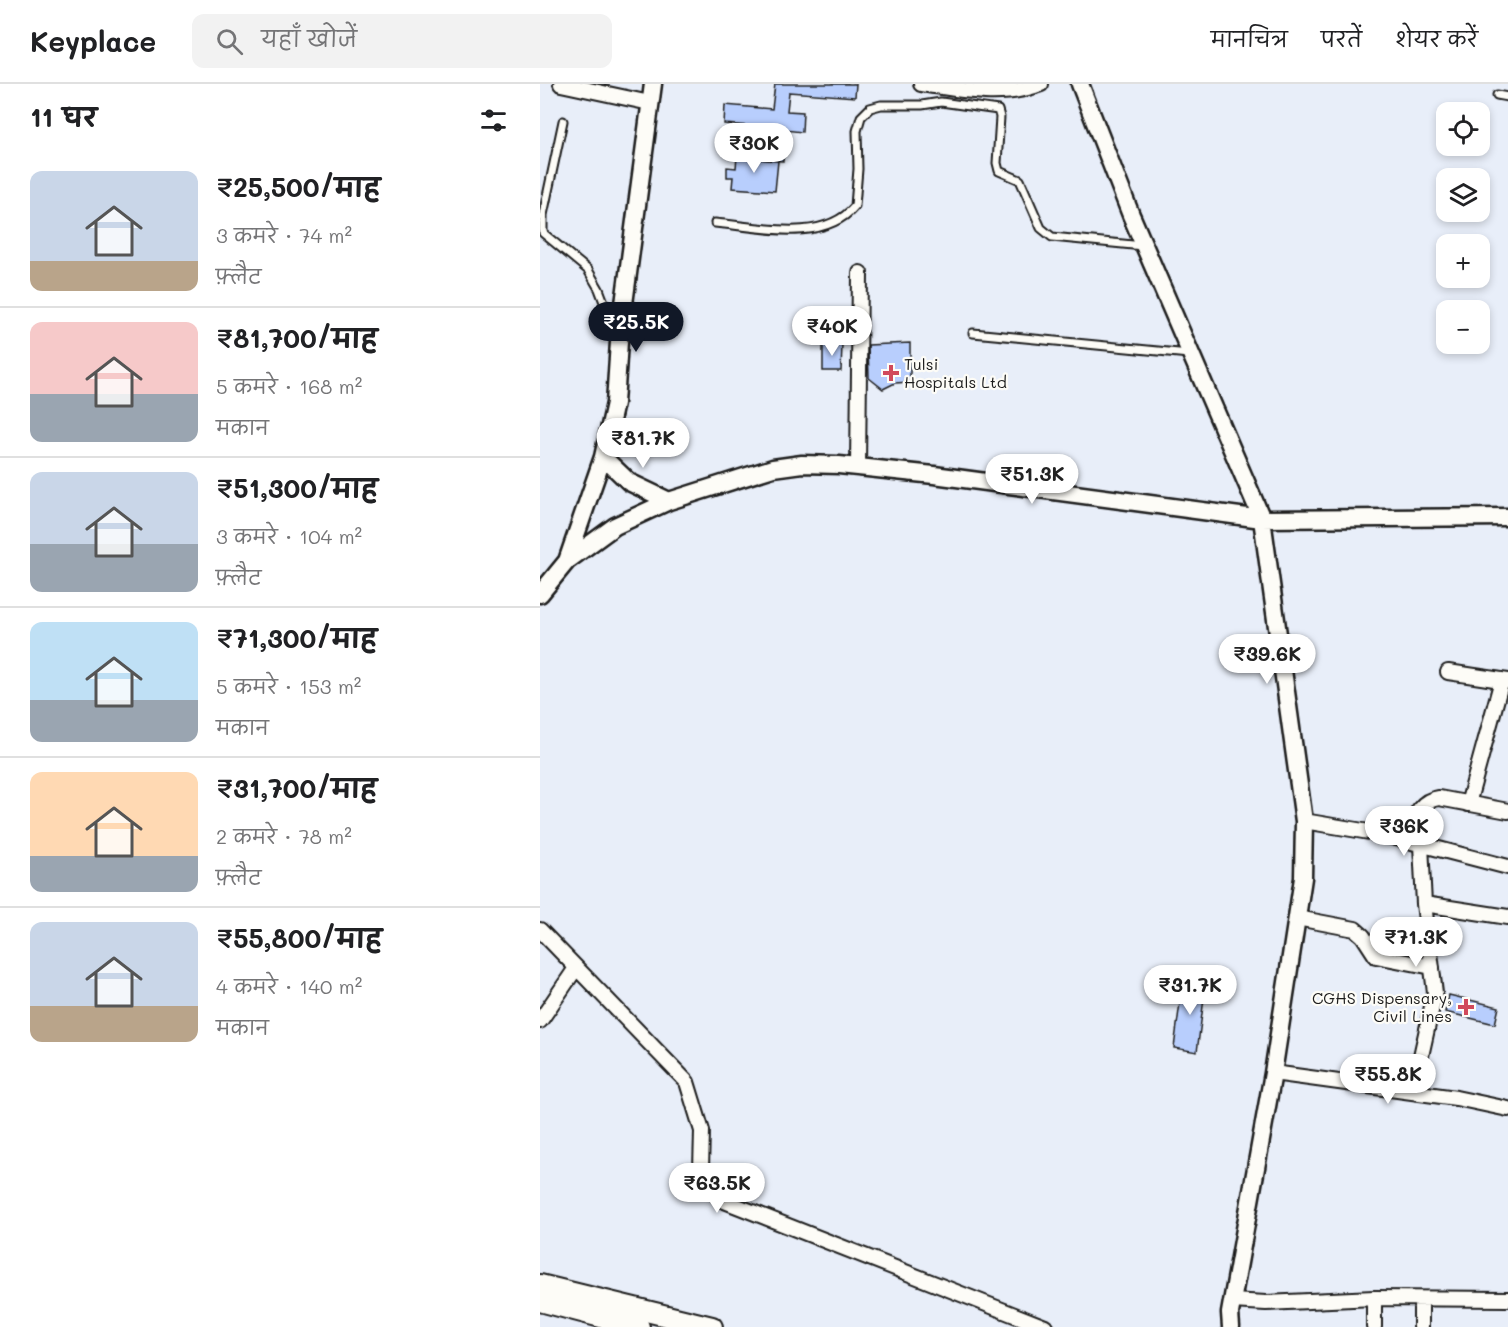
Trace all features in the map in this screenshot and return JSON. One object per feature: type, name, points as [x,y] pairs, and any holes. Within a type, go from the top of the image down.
[{"type":"main road","points":[[540,1284],[664,1321],[712,1327]]},
{"type":"main road","points":[[540,1301],[639,1327]]},
{"type":"street","points":[[561,84],[650,103]]},
{"type":"street","points":[[567,561],[603,457],[615,403],[619,342],[653,84]]},
{"type":"street","points":[[921,84],[989,94],[1024,90],[1041,84]]},
{"type":"street","points":[[1080,84],[1144,246],[1262,519],[1304,821],[1303,878],[1273,1073],[1231,1313],[1220,1327]]},
{"type":"street","points":[[858,467],[860,273]]},
{"type":"street","points":[[603,457],[629,482],[669,501]]},
{"type":"street","points":[[541,590],[567,561],[615,526],[669,501],[773,468],[802,464],[934,475],[1262,519],[1508,517]]},
{"type":"street","points":[[1448,672],[1505,680],[1468,804]]},
{"type":"street","points":[[1405,841],[1423,802],[1439,798],[1508,811]]},
{"type":"street","points":[[1304,821],[1381,834],[1508,867]]},
{"type":"street","points":[[1413,1092],[1435,993],[1424,904],[1421,845]]},
{"type":"street","points":[[1424,904],[1508,917]]},
{"type":"street","points":[[1297,918],[1355,929],[1364,936],[1376,956],[1432,967]]},
{"type":"street","points":[[540,930],[687,1082],[702,1131],[701,1170],[707,1184],[722,1200],[1045,1327]]},
{"type":"street","points":[[540,1022],[576,968]]},
{"type":"street","points":[[1273,1073],[1413,1092],[1508,1109]]},
{"type":"street","points":[[1231,1313],[1266,1303],[1374,1298],[1508,1299]]},
{"type":"street","points":[[1374,1298],[1374,1327]]},
{"type":"street","points":[[1421,1299],[1421,1327]]},
{"type":"lane","points":[[1497,95],[1508,97]]},
{"type":"lane","points":[[715,223],[795,229],[819,228],[836,223],[855,206],[858,169],[857,131],[861,117],[870,108],[881,105],[951,102],[998,110],[1000,117],[997,163],[999,171],[1020,180],[1041,228],[1046,233],[1052,237],[1144,246]]},
{"type":"lane","points":[[563,122],[543,214],[543,233],[588,270],[619,342]]},
{"type":"lane","points":[[973,333],[1191,354]]},
{"type":"building","points":[[775,84],[856,84],[855,97],[789,92],[787,111],[803,112],[802,132],[785,130],[783,161],[771,160],[773,128],[724,124],[725,105],[772,109]]},
{"type":"building","points":[[737,157],[778,161],[775,191],[732,188],[733,177],[727,177],[727,167],[736,168]]},
{"type":"building","points":[[910,343],[910,382],[895,383],[883,389],[869,378],[868,345]]},
{"type":"building","points":[[823,344],[842,344],[841,371],[823,371]]},
{"type":"building","points":[[1183,980],[1206,983],[1197,1052],[1174,1048]]},
{"type":"building","points":[[1449,995],[1499,1007],[1495,1024],[1445,1012]]},
{"type":"place","name":"Tulsi Hospitals Ltd","points":[[891,373]]},
{"type":"place","name":"CGHS Dispensary, Civil Lines","points":[[1466,1007]]}]
